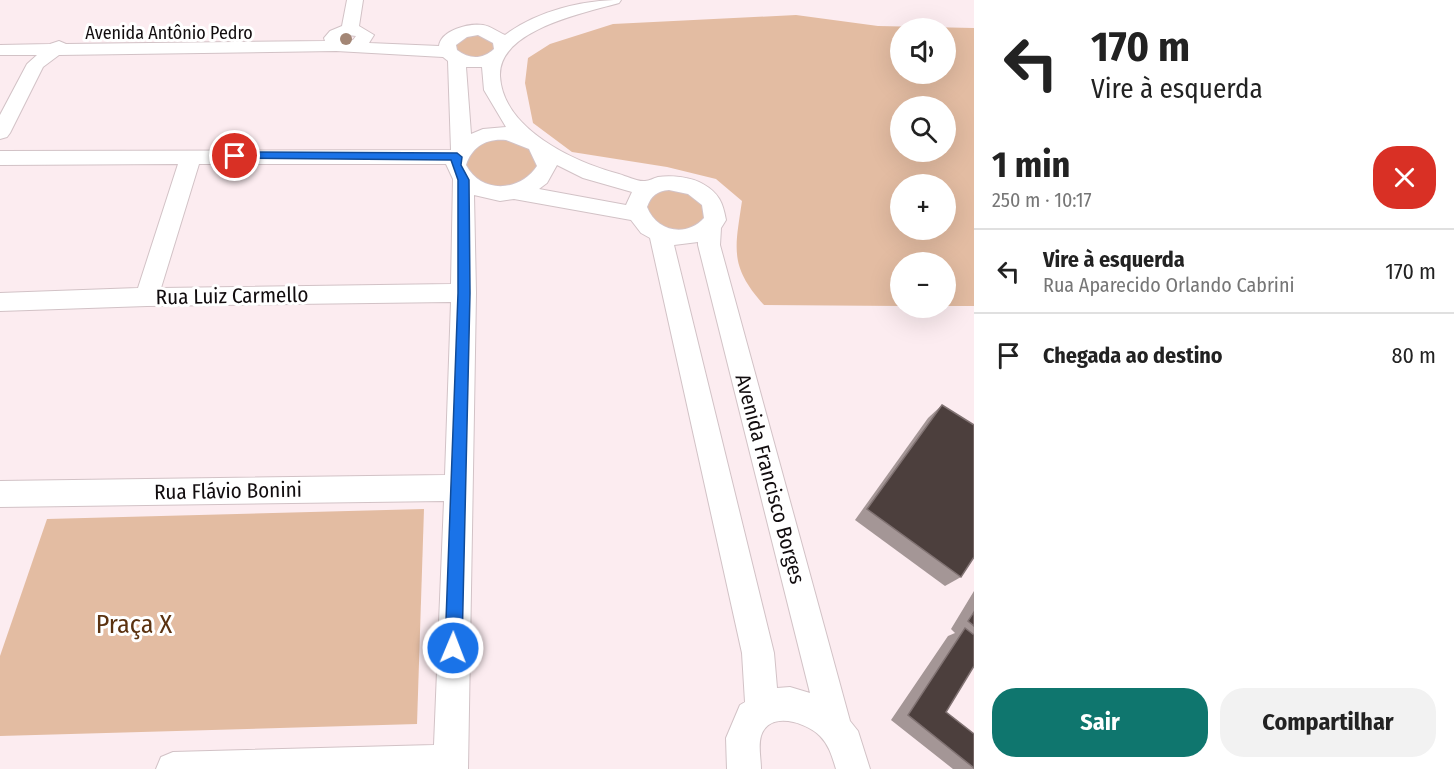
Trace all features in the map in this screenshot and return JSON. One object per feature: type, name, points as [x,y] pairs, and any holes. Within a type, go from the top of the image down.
[{"type":"street","points":[[348,38],[355,0]]},
{"type":"street","points":[[481,30],[591,2],[613,0]]},
{"type":"street","points":[[514,192],[527,189],[543,175],[547,166],[533,143],[505,113],[493,89],[489,69],[499,51],[519,32],[546,18],[591,2]]},
{"type":"street","points":[[481,30],[497,36],[499,51]]},
{"type":"street","name":"Avenida Antônio Pedro","points":[[58,48],[454,35],[481,30]]},
{"type":"street","points":[[0,133],[33,57],[40,33]]},
{"type":"street","points":[[0,50],[33,57],[58,48],[68,33]]},
{"type":"street","name":"Avenida Antônio Pedro","points":[[0,34],[348,38],[453,56],[476,63],[499,51]]},
{"type":"street","points":[[173,769],[451,766],[456,488],[464,293],[461,162],[453,56],[447,43],[454,35]]},
{"type":"street","points":[[0,158],[191,156],[461,162],[486,192],[514,192],[637,214],[650,229],[660,234],[688,238],[710,228],[715,211],[704,194],[682,184],[669,183],[647,189],[590,173],[511,134],[483,135],[461,162]]},
{"type":"street","points":[[147,297],[191,156]]},
{"type":"street","points":[[637,214],[637,200],[647,189]]},
{"type":"street","name":"Avenida Francisco Borges","points":[[710,228],[709,245],[836,729]]},
{"type":"street","points":[[660,234],[758,653],[762,709]]},
{"type":"street","name":"Rua Luiz Carmello","points":[[0,302],[147,297],[464,293]]},
{"type":"street","name":"Rua Flávio Bonini","points":[[0,494],[456,488]]},
{"type":"street","points":[[744,769],[742,750],[744,733],[751,719],[762,709],[775,703],[791,702],[807,707],[823,716],[836,729],[847,746],[853,769]]},
{"type":"green space","points":[[796,15],[890,26],[890,84],[956,84],[956,28],[974,28],[974,306],[956,306],[956,252],[890,252],[890,306],[764,305],[745,279],[737,256],[742,201],[716,179],[667,167],[572,152],[533,123],[525,83],[528,58],[550,44],[613,24]]},
{"type":"green space","points":[[474,34],[487,36],[496,45],[492,53],[475,58],[457,53],[454,42]]},
{"type":"green space","points":[[497,139],[523,144],[535,157],[538,165],[524,181],[515,186],[500,188],[492,186],[466,171],[466,156],[477,144]]},
{"type":"green space","points":[[666,189],[684,191],[704,205],[706,217],[690,230],[663,228],[646,212],[651,197]]},
{"type":"green space","name":"Praça X","points":[[424,509],[417,724],[0,736],[0,656],[47,519]]},
{"type":"building","points":[[942,405],[974,425],[974,557],[961,577],[867,509]]},
{"type":"building","points":[[974,612],[974,626],[968,621]]},
{"type":"building","points":[[965,628],[974,635],[974,666],[946,712],[974,734],[974,768],[908,715]]},
{"type":"route","points":[[235,156],[457,157],[458,173],[464,180],[464,293],[456,488],[453,648]]}]
